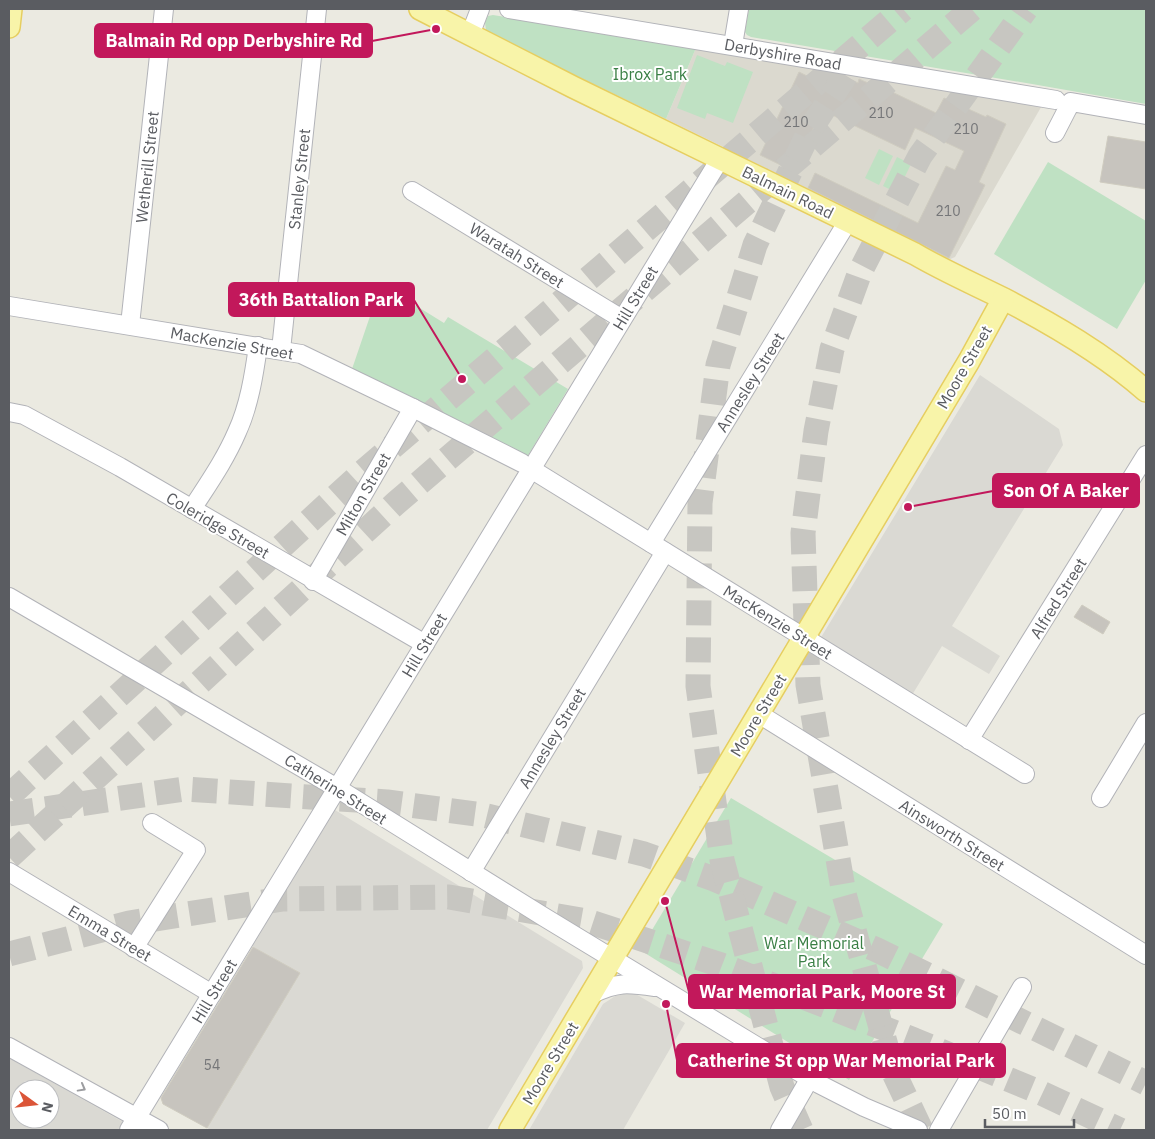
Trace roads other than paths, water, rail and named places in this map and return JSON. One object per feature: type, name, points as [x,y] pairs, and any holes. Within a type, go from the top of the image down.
[{"type":"main road","points":[[9,28],[11,9]]},
{"type":"main road","name":"Balmain Road","points":[[420,9],[1003,299],[1116,366],[1146,391]]},
{"type":"main road","name":"Moore Street","points":[[510,1130],[969,361],[1003,299]]},
{"type":"street","name":"Wetherill Street","points":[[130,325],[164,9]]},
{"type":"street","name":"Stanley Street","points":[[281,350],[317,9]]},
{"type":"street","points":[[470,35],[480,9]]},
{"type":"street","name":"Derbyshire Road","points":[[509,9],[1056,100]]},
{"type":"street","points":[[733,45],[739,9]]},
{"type":"street","points":[[1055,133],[1071,102],[1146,115]]},
{"type":"street","name":"Hill Street","points":[[133,1124],[425,644],[526,466],[622,320],[720,159]]},
{"type":"street","name":"Waratah Street","points":[[412,191],[622,320]]},
{"type":"street","name":"Annesley Street","points":[[471,872],[848,221]]},
{"type":"street","name":"MacKenzie Street","points":[[9,306],[301,354],[413,408],[526,466],[1025,774]]},
{"type":"street","points":[[192,509],[217,470],[241,424],[258,346]]},
{"type":"street","name":"Milton Street","points":[[313,580],[413,408]]},
{"type":"street","name":"Coleridge Street","points":[[9,412],[24,415],[120,467],[425,644]]},
{"type":"street","name":"Alfred Street","points":[[969,740],[1146,455]]},
{"type":"street","name":"Catherine Street","points":[[9,597],[337,788],[471,872],[810,1078],[864,1107],[918,1130]]},
{"type":"street","name":"Ainsworth Street","points":[[759,714],[1146,955]]},
{"type":"street","points":[[1101,798],[1146,723]]},
{"type":"street","points":[[134,948],[196,850],[152,823]]},
{"type":"street","name":"Emma Street","points":[[9,872],[212,994]]},
{"type":"street","name":"Catherine Street","points":[[592,994],[606,987],[624,983],[660,987]]},
{"type":"street","points":[[939,1130],[1022,987]]},
{"type":"street","points":[[9,1047],[133,1124],[159,1130]]},
{"type":"street","points":[[780,1130],[810,1078]]},
{"type":"tunnel","points":[[9,796],[363,472],[903,9]]},
{"type":"tunnel","points":[[9,857],[396,503],[972,9]]},
{"type":"tunnel","points":[[921,1130],[893,1071],[844,894],[808,685],[803,533],[816,431],[832,349],[860,272],[920,156],[1026,9]]},
{"type":"tunnel","points":[[801,1130],[782,1087],[722,860],[698,686],[700,503],[718,365],[755,245],[810,130],[856,59]]},
{"type":"tunnel","points":[[9,814],[184,789],[387,802],[483,815],[644,854],[714,879],[877,950],[1146,1083]]},
{"type":"tunnel","points":[[9,954],[129,923],[283,899],[449,897],[587,921],[721,965],[914,1040],[1039,1092],[1120,1130]]},
{"type":"place","name":"Balmain Rd opp Derbyshire Rd","points":[[436,29]]},
{"type":"place","name":"36th Battalion Park","points":[[462,379]]},
{"type":"place","name":"Son Of A Baker","points":[[908,507]]},
{"type":"place","name":"War Memorial Park, Moore St","points":[[665,901]]},
{"type":"place","name":"Catherine St opp War Memorial Park","points":[[666,1004]]},
{"type":"park label","name":"Ibrox Park","points":[[650,74]]},
{"type":"park label","name":"War Memorial Park","points":[[814,952]]}]
